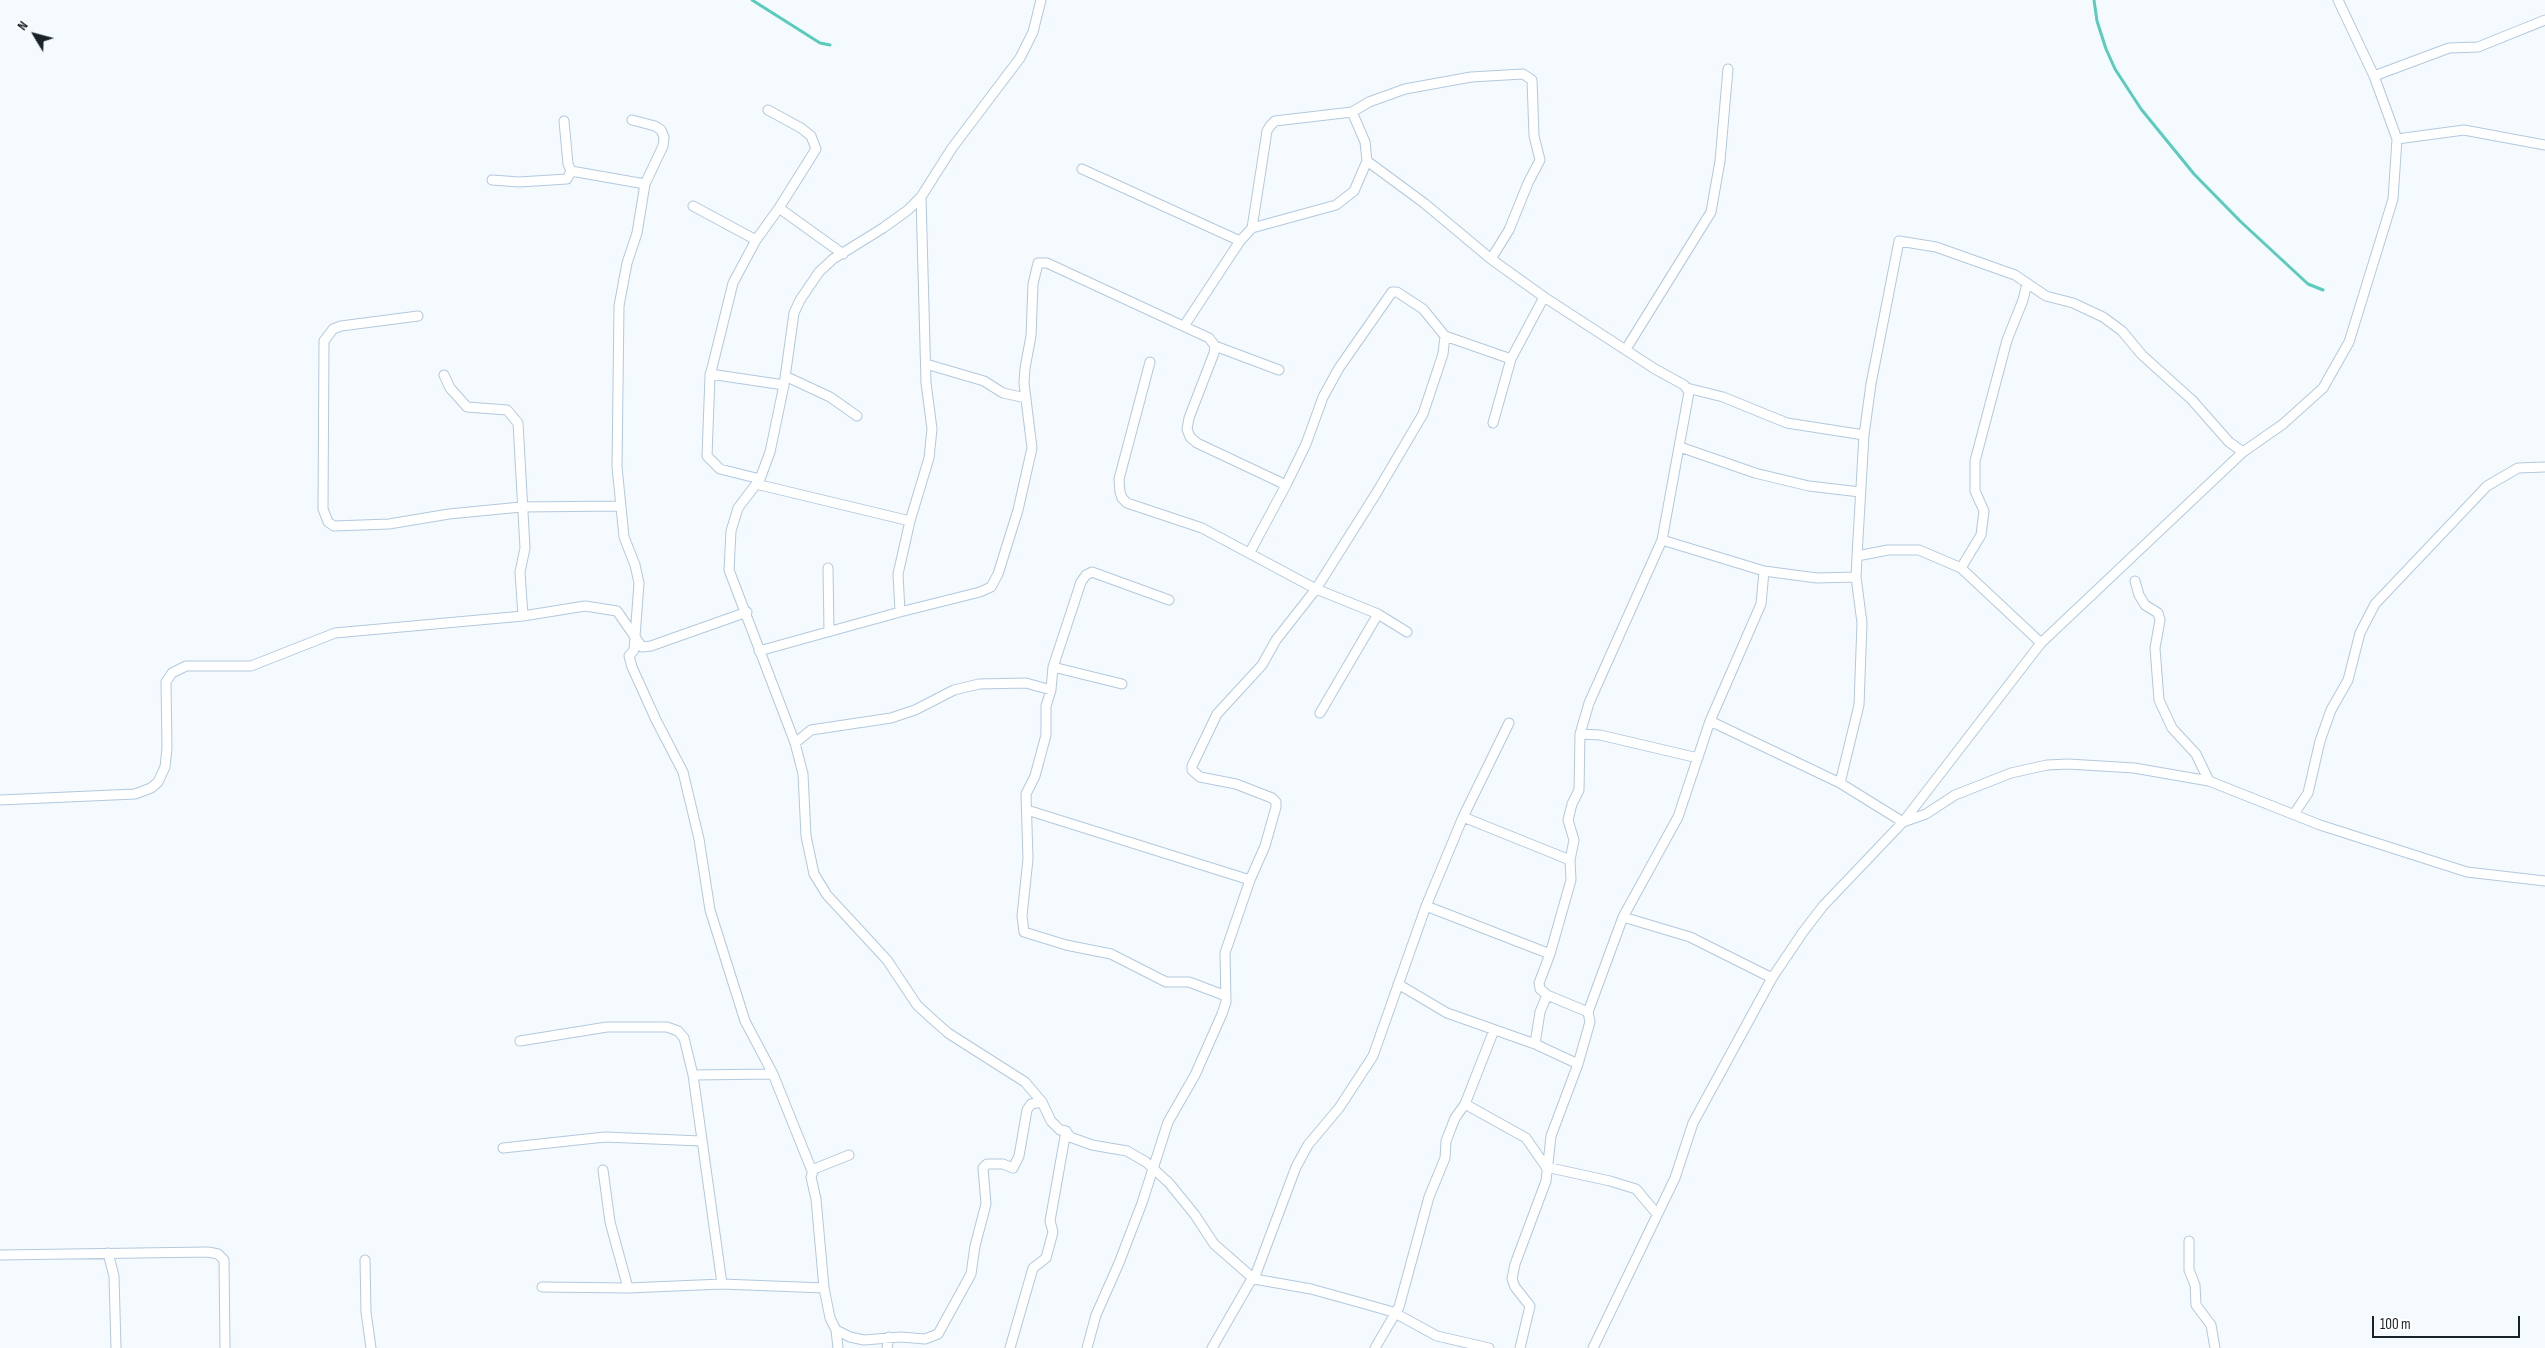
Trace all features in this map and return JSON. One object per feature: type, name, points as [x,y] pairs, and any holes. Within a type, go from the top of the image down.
[{"type":"street","points":[[1041,0],[1033,32],[1020,58],[952,148],[921,197],[908,210],[833,259],[819,272],[800,300],[794,313],[785,381],[770,452],[758,481],[738,508],[731,531],[729,570],[747,612],[759,651],[795,744],[803,774],[810,859],[814,874],[827,895],[887,960],[924,1011],[948,1032],[1025,1082],[1042,1102],[1051,1121],[1060,1130],[1066,1131],[1070,1137],[1081,1142],[1138,1156],[1169,1183],[1195,1215],[1214,1244],[1254,1279],[1311,1289],[1396,1314],[1437,1336],[1460,1345],[1489,1348]]},
{"type":"street","points":[[1593,1348],[1682,1162],[1693,1123],[1772,978],[1823,906],[1903,822],[2041,643],[2243,452],[2283,424],[2323,388],[2349,342],[2393,199],[2397,139],[2374,76],[2338,0]]},
{"type":"street","points":[[2374,76],[2449,48],[2478,48],[2545,20]]},
{"type":"street","points":[[1626,349],[1711,212],[1720,162],[1728,69]]},
{"type":"street","points":[[1252,228],[1267,131],[1275,121],[1352,112],[1369,102],[1405,89],[1471,77],[1524,74],[1529,76],[1534,86],[1534,136],[1540,160],[1528,183],[1509,230],[1491,259]]},
{"type":"street","points":[[768,110],[811,136],[816,149],[779,208],[756,240],[734,283],[710,374],[707,456],[710,462],[720,469],[758,481],[910,521]]},
{"type":"street","points":[[1184,326],[1240,241],[1252,228],[1336,205],[1354,191],[1367,160],[1365,142],[1352,112]]},
{"type":"street","points":[[632,120],[655,126],[661,130],[664,137],[663,146],[645,184],[637,232],[626,263],[618,306],[617,467],[624,537],[635,565],[639,583],[634,634]]},
{"type":"street","points":[[492,180],[519,182],[568,179],[571,171],[568,164],[564,121]]},
{"type":"street","points":[[2397,139],[2464,130],[2545,145]]},
{"type":"street","points":[[1367,160],[1424,202],[1491,259],[1544,297],[1687,388],[1723,397],[1787,423],[1864,435]]},
{"type":"street","points":[[1082,169],[1240,241]]},
{"type":"street","points":[[571,171],[645,184]]},
{"type":"street","points":[[900,612],[898,574],[910,521],[929,458],[931,438],[926,364],[921,197]]},
{"type":"street","points":[[693,206],[756,240]]},
{"type":"street","points":[[779,208],[843,254]]},
{"type":"street","points":[[1840,784],[1858,705],[1862,623],[1856,577],[1864,435],[1871,384],[1899,242],[1936,246],[2015,275],[2046,296],[2073,303],[2103,317],[2122,330],[2142,355],[2192,400],[2230,442],[2243,452]]},
{"type":"street","points":[[759,651],[980,592],[990,587],[998,574],[1018,510],[1032,448],[1026,398],[1025,362],[1031,336],[1033,284],[1038,262],[1047,263],[1184,326],[1209,338],[1215,346],[1278,370]]},
{"type":"street","points":[[1961,568],[1981,535],[1984,511],[1975,491],[1974,460],[2007,340],[2024,300],[2028,283]]},
{"type":"street","points":[[1250,552],[1306,444],[1323,397],[1339,368],[1392,292],[1397,292],[1423,309],[1445,336],[1511,359]]},
{"type":"street","points":[[1493,422],[1511,359],[1544,297]]},
{"type":"street","points":[[418,316],[341,326],[333,329],[324,341],[325,517],[334,526],[389,524],[449,514],[521,507],[620,506]]},
{"type":"street","points":[[1087,1348],[1096,1315],[1119,1263],[1142,1203],[1168,1122],[1195,1075],[1222,1014],[1226,996],[1225,953],[1250,880],[1265,846],[1276,802],[1272,798],[1245,787],[1200,777],[1192,770],[1192,766],[1217,714],[1262,665],[1272,645],[1316,589],[1423,414],[1443,354],[1445,336]]},
{"type":"street","points":[[1215,346],[1189,418],[1187,429],[1190,437],[1197,443],[1286,485]]},
{"type":"street","points":[[1150,362],[1120,479],[1122,498],[1127,502],[1202,528],[1316,589],[1378,614],[1407,632]]},
{"type":"street","points":[[926,364],[984,381],[1003,393],[1026,398]]},
{"type":"street","points":[[710,374],[785,381],[830,397],[857,416]]},
{"type":"street","points":[[444,376],[450,388],[467,407],[507,410],[518,423],[521,507],[525,548],[520,572],[523,616]]},
{"type":"street","points":[[1588,1012],[1560,998],[1547,995],[1540,989],[1539,983],[1550,954],[1571,880],[1570,860],[1574,840],[1568,820],[1572,804],[1579,790],[1580,734],[1589,703],[1662,540],[1688,400],[1687,388]]},
{"type":"street","points":[[1680,447],[1755,473],[1809,486],[1860,492]]},
{"type":"street","points":[[2294,814],[2308,793],[2320,741],[2331,710],[2348,680],[2360,633],[2375,604],[2487,486],[2518,468],[2545,467]]},
{"type":"street","points":[[1662,540],[1764,571],[1817,578],[1856,577]]},
{"type":"street","points":[[1858,556],[1888,550],[1919,550],[1961,568],[2041,643]]},
{"type":"street","points":[[828,568],[829,632]]},
{"type":"street","points":[[1520,1348],[1530,1306],[1512,1279],[1515,1264],[1546,1181],[1546,1167],[1551,1136],[1578,1064],[1590,1022],[1588,1012],[1623,918],[1678,817],[1710,721],[1760,604],[1764,571]]},
{"type":"street","points":[[1169,600],[1092,572],[1086,575],[1080,582],[1053,667],[1051,690],[1046,706],[1046,735],[1035,776],[1026,794],[1028,859],[1022,916],[1024,932],[1066,945],[1112,954],[1166,982],[1189,982],[1226,996]]},
{"type":"street","points":[[2135,581],[2139,595],[2145,605],[2158,613],[2160,620],[2155,648],[2159,700],[2172,728],[2196,754],[2209,781]]},
{"type":"street","points":[[0,800],[135,794],[150,788],[158,782],[165,767],[167,748],[166,682],[172,673],[186,666],[251,666],[335,633],[523,616],[585,606],[617,611],[634,634],[638,648]]},
{"type":"street","points":[[747,612],[651,646],[638,648],[629,656],[632,667],[683,772],[699,839],[710,910],[745,1020],[773,1074],[812,1171],[824,1288],[830,1318],[836,1330],[838,1348]]},
{"type":"street","points":[[1320,713],[1378,614]]},
{"type":"street","points":[[1053,667],[1122,684]]},
{"type":"street","points":[[795,744],[811,730],[892,718],[915,710],[954,690],[980,684],[1026,683],[1051,690]]},
{"type":"street","points":[[1710,721],[1840,784],[1903,822]]},
{"type":"street","points":[[1212,1348],[1250,1282],[1254,1279],[1296,1167],[1308,1145],[1339,1108],[1373,1056],[1426,906],[1463,818],[1509,724]]},
{"type":"street","points":[[1580,734],[1600,735],[1698,758]]},
{"type":"street","points":[[1903,822],[1926,814],[1954,795],[2011,773],[2047,765],[2068,764],[2134,768],[2209,781],[2343,833],[2406,851],[2442,865],[2467,872],[2545,881]]},
{"type":"street","points":[[1027,810],[1250,880]]},
{"type":"street","points":[[1463,818],[1570,860]]},
{"type":"street","points":[[1426,906],[1550,954]]},
{"type":"street","points":[[1623,918],[1690,937],[1772,978]]},
{"type":"street","points":[[1398,984],[1447,1013],[1535,1044],[1578,1064]]},
{"type":"street","points":[[1535,1044],[1540,1012],[1547,995]]},
{"type":"street","points":[[520,1041],[607,1027],[667,1028],[678,1031],[684,1038],[693,1075],[722,1284]]},
{"type":"street","points":[[1375,1348],[1396,1314],[1427,1210],[1429,1197],[1445,1158],[1446,1141],[1455,1118],[1464,1104],[1494,1030]]},
{"type":"street","points":[[693,1075],[773,1074]]},
{"type":"street","points":[[836,1330],[842,1335],[864,1340],[889,1337],[925,1339],[938,1334],[971,1274],[975,1246],[986,1204],[983,1168],[988,1164],[1003,1164],[1013,1168],[1019,1156],[1027,1110],[1031,1104],[1042,1102]]},
{"type":"street","points":[[1464,1104],[1526,1138],[1546,1167],[1610,1180],[1636,1189],[1657,1214]]},
{"type":"street","points":[[1010,1348],[1033,1268],[1046,1258],[1053,1232],[1050,1221],[1066,1131]]},
{"type":"street","points":[[503,1148],[605,1137],[701,1141]]},
{"type":"street","points":[[812,1171],[849,1156]]},
{"type":"street","points":[[603,1170],[610,1222],[628,1288]]},
{"type":"street","points":[[2189,1241],[2189,1270],[2195,1285],[2196,1305],[2212,1325],[2215,1348]]},
{"type":"street","points":[[0,1255],[208,1252],[218,1254],[224,1260],[225,1348]]},
{"type":"street","points":[[108,1253],[114,1276],[116,1348]]},
{"type":"street","points":[[365,1260],[366,1312],[371,1348]]},
{"type":"street","points":[[542,1287],[628,1288],[722,1284],[824,1288]]},
{"type":"street","points":[[887,1348],[889,1337]]},
{"type":"waterway","points":[[752,0],[820,43],[830,45]]},
{"type":"waterway","points":[[2094,0],[2097,21],[2106,49],[2115,69],[2141,109],[2194,174],[2240,221],[2308,284],[2323,290]]}]
